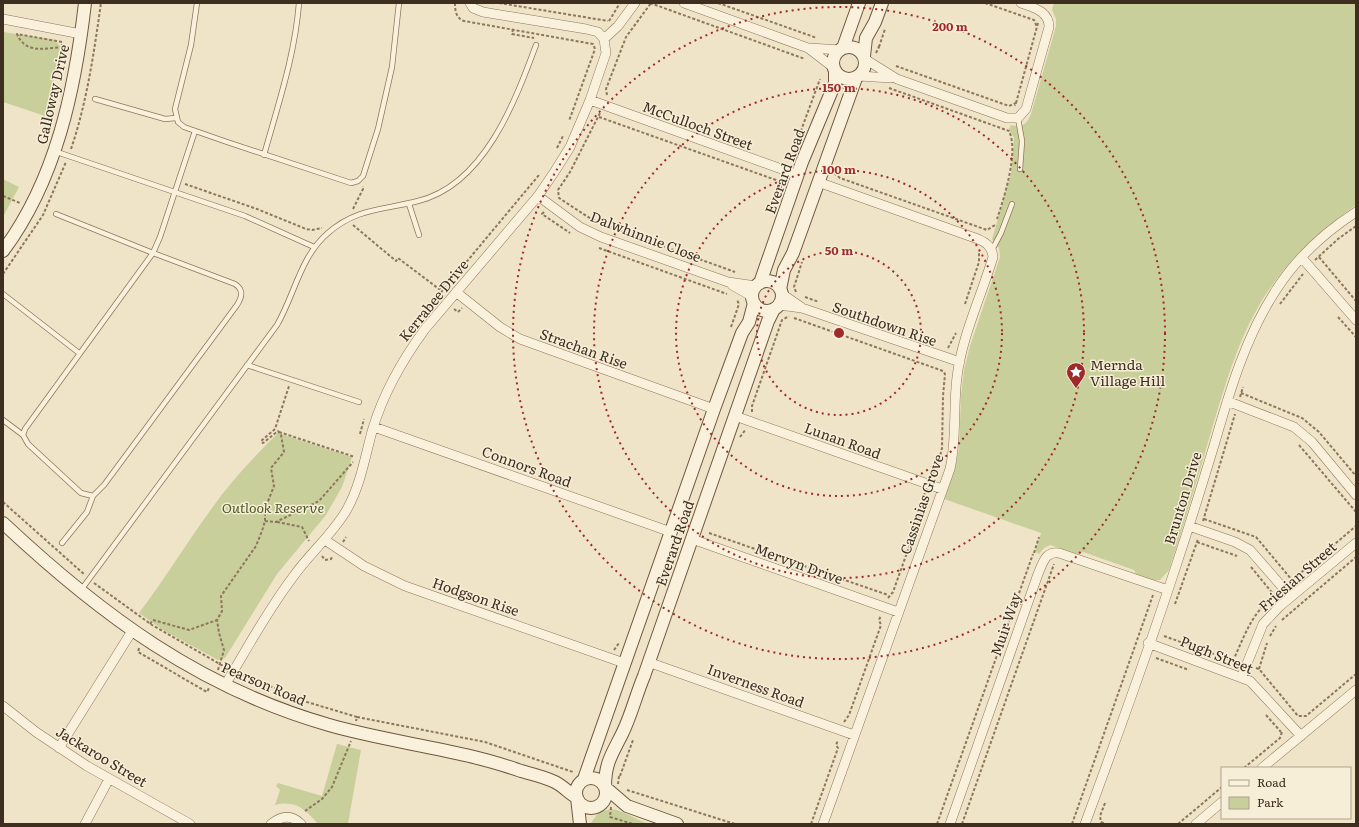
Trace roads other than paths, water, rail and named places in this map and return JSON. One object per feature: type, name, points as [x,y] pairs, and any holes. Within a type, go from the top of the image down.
[{"type":"street","name":"Galloway Drive","points":[[3,251],[30,208],[54,151],[70,94],[79,48],[85,3]]},
{"type":"street","points":[[470,3],[473,8],[483,12],[586,29],[598,32],[604,39],[618,26],[636,3]]},
{"type":"street","points":[[684,3],[808,48],[841,49],[852,47],[861,52],[865,58],[897,79]]},
{"type":"street","points":[[834,69],[834,58],[841,49],[859,3]]},
{"type":"street","points":[[858,77],[865,69],[865,42],[882,3]]},
{"type":"street","points":[[808,48],[846,79],[877,76],[897,79],[1015,118],[1026,109],[1049,27],[1049,20],[1042,11],[1021,3]]},
{"type":"street","points":[[3,19],[81,34]]},
{"type":"street","name":"Kerrabee Drive","points":[[225,685],[274,604],[294,576],[325,540],[346,511],[362,475],[374,427],[385,396],[400,366],[425,328],[538,196],[570,147],[590,100],[606,53],[604,39]]},
{"type":"street","name":"Everard Road","points":[[580,777],[624,663],[742,333],[749,322],[756,292],[798,175],[835,83],[834,69]]},
{"type":"street","name":"Everard Road","points":[[605,787],[605,772],[608,761],[622,734],[768,321],[779,299],[784,270],[793,253],[858,77]]},
{"type":"street","name":"McCulloch Street","points":[[590,100],[602,106],[798,175]]},
{"type":"street","points":[[818,182],[983,241],[992,250]]},
{"type":"street","name":"Dalwhinnie Close","points":[[538,196],[580,227],[601,237],[756,292]]},
{"type":"street","name":"Brunton Drive","points":[[1085,824],[1168,590],[1227,401],[1260,317],[1276,290],[1302,258],[1334,228],[1356,212]]},
{"type":"street","name":"Cassinias Grove","points":[[823,824],[953,456],[954,407],[960,362],[965,341],[993,257],[992,250]]},
{"type":"street","points":[[1302,258],[1310,265],[1356,320]]},
{"type":"street","points":[[765,281],[774,282],[779,299],[765,311],[757,307],[756,292],[765,281]]},
{"type":"street","name":"Strachan Rise","points":[[456,292],[500,328],[520,340],[714,409]]},
{"type":"street","name":"Southdown Rise","points":[[779,299],[945,359],[960,362]]},
{"type":"street","points":[[1227,401],[1294,427],[1312,442],[1356,495]]},
{"type":"street","name":"Lunan Road","points":[[735,416],[942,489]]},
{"type":"street","name":"Connors Road","points":[[374,427],[671,532]]},
{"type":"street","points":[[693,470],[713,477]]},
{"type":"street","name":"Pearson Road","points":[[3,523],[80,591],[132,631],[163,651],[225,685],[290,712],[353,732],[473,756],[556,782],[577,798]]},
{"type":"street","points":[[1189,526],[1235,542],[1250,550],[1291,597]]},
{"type":"street","name":"Mervyn Drive","points":[[692,539],[898,612]]},
{"type":"street","name":"Hodgson Rise","points":[[325,540],[364,566],[405,586],[624,663]]},
{"type":"street","name":"Friesian Street","points":[[1242,676],[1263,624],[1291,597],[1356,543]]},
{"type":"street","name":"Muir Way","points":[[950,824],[1046,555],[1050,553],[1059,553],[1168,590]]},
{"type":"street","points":[[59,748],[132,631]]},
{"type":"street","name":"Pugh Street","points":[[1148,643],[1242,676],[1257,686],[1301,736]]},
{"type":"street","name":"Inverness Road","points":[[648,662],[854,736]]},
{"type":"street","points":[[1263,767],[1356,690]]},
{"type":"street","name":"Jackaroo Street","points":[[4,708],[59,748],[109,779],[190,824]]},
{"type":"street","points":[[580,824],[577,798],[577,788],[580,777],[598,779],[605,787],[628,806],[677,824]]},
{"type":"street","name":"Pearson Road","points":[[556,782],[580,777]]},
{"type":"street","points":[[85,824],[109,779]]},
{"type":"street","points":[[586,824],[602,806],[606,798],[605,787]]},
{"type":"street","points":[[577,798],[583,806],[588,808],[602,806],[628,806]]},
{"type":"street","points":[[1196,824],[1221,803]]},
{"type":"street","points":[[271,824],[286,816],[298,820],[301,824]]},
{"type":"lane","points":[[197,3],[191,45],[175,109],[176,118],[181,125],[347,182],[354,183],[360,180],[378,129],[392,66],[399,3]]},
{"type":"lane","points":[[264,154],[282,90],[297,27],[299,3]]},
{"type":"lane","points":[[80,591],[248,365],[285,311],[307,257],[314,247],[328,232],[351,217],[376,208],[409,204],[430,198],[443,191],[466,174],[475,163],[510,108],[519,90],[536,45]]},
{"type":"lane","points":[[95,99],[165,119],[176,118]]},
{"type":"lane","points":[[1015,118],[1022,141],[1020,169]]},
{"type":"lane","points":[[24,435],[27,425],[153,253],[179,182],[195,131]]},
{"type":"lane","points":[[54,151],[252,219],[314,247]]},
{"type":"lane","points":[[409,204],[419,235]]},
{"type":"lane","points":[[992,250],[1002,233],[1012,204]]},
{"type":"lane","points":[[56,214],[235,284],[240,288],[242,296],[232,312],[104,485],[93,496],[87,512],[62,543]]},
{"type":"lane","points":[[3,294],[79,353]]},
{"type":"lane","points":[[248,365],[360,402]]},
{"type":"lane","points":[[3,420],[24,435],[28,444],[82,493],[93,496]]},
{"type":"place","name":"Mernda Village Hill","points":[[1076,389]]},
{"type":"park label","name":"Outlook Reserve","points":[[273,507]]}]
